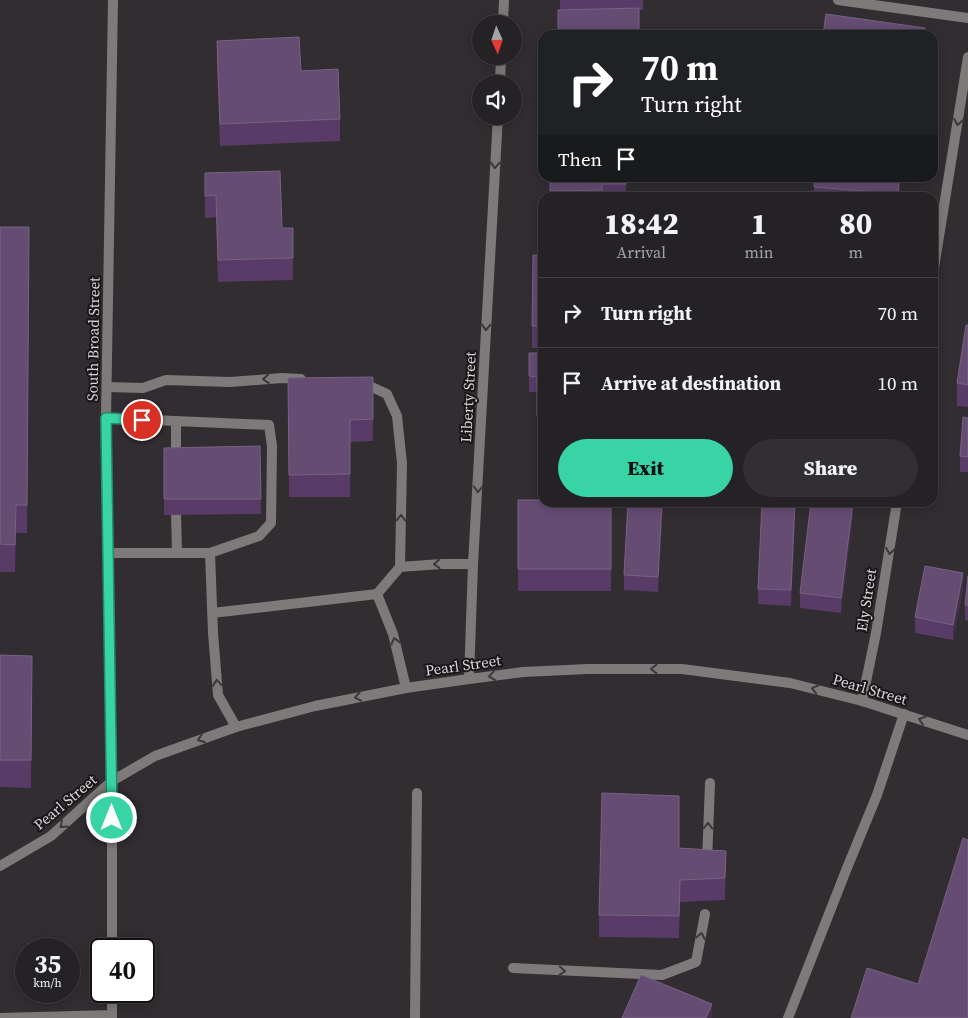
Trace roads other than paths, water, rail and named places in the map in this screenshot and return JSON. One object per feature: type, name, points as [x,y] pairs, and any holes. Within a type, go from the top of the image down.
[{"type":"street","name":"South Broad Street","points":[[112,938],[112,781],[106,418],[113,0]]},
{"type":"street","points":[[503,15],[504,0]]},
{"type":"street","points":[[838,0],[968,18]]},
{"type":"street","points":[[938,243],[968,57]]},
{"type":"street","name":"Liberty Street","points":[[469,679],[473,564],[497,125]]},
{"type":"street","points":[[107,387],[143,388],[166,380],[230,382],[282,378],[312,379]]},
{"type":"street","points":[[212,613],[377,594],[400,567],[402,463],[397,416],[387,394],[361,382],[351,381]]},
{"type":"street","points":[[106,418],[269,424],[272,446],[271,523],[259,536],[210,553],[108,553]]},
{"type":"street","points":[[176,421],[176,459]]},
{"type":"street","name":"Ely Street","points":[[862,701],[876,634],[896,507]]},
{"type":"street","points":[[176,512],[177,553]]},
{"type":"street","points":[[210,553],[213,633],[218,695],[236,727]]},
{"type":"street","points":[[400,567],[473,564]]},
{"type":"street","points":[[377,594],[393,634],[406,688]]},
{"type":"street","name":"Pearl Street","points":[[0,866],[51,836],[112,781],[155,756],[236,727],[315,706],[406,688],[469,679],[523,672],[588,669],[682,669],[790,683],[862,701],[968,735]]},
{"type":"street","points":[[788,1018],[877,795],[904,714]]},
{"type":"street","points":[[707,868],[710,783]]},
{"type":"street","points":[[415,1018],[418,793]]},
{"type":"street","points":[[513,968],[662,975],[696,962],[705,914]]},
{"type":"street","points":[[0,1018],[112,1017],[112,1003]]}]
